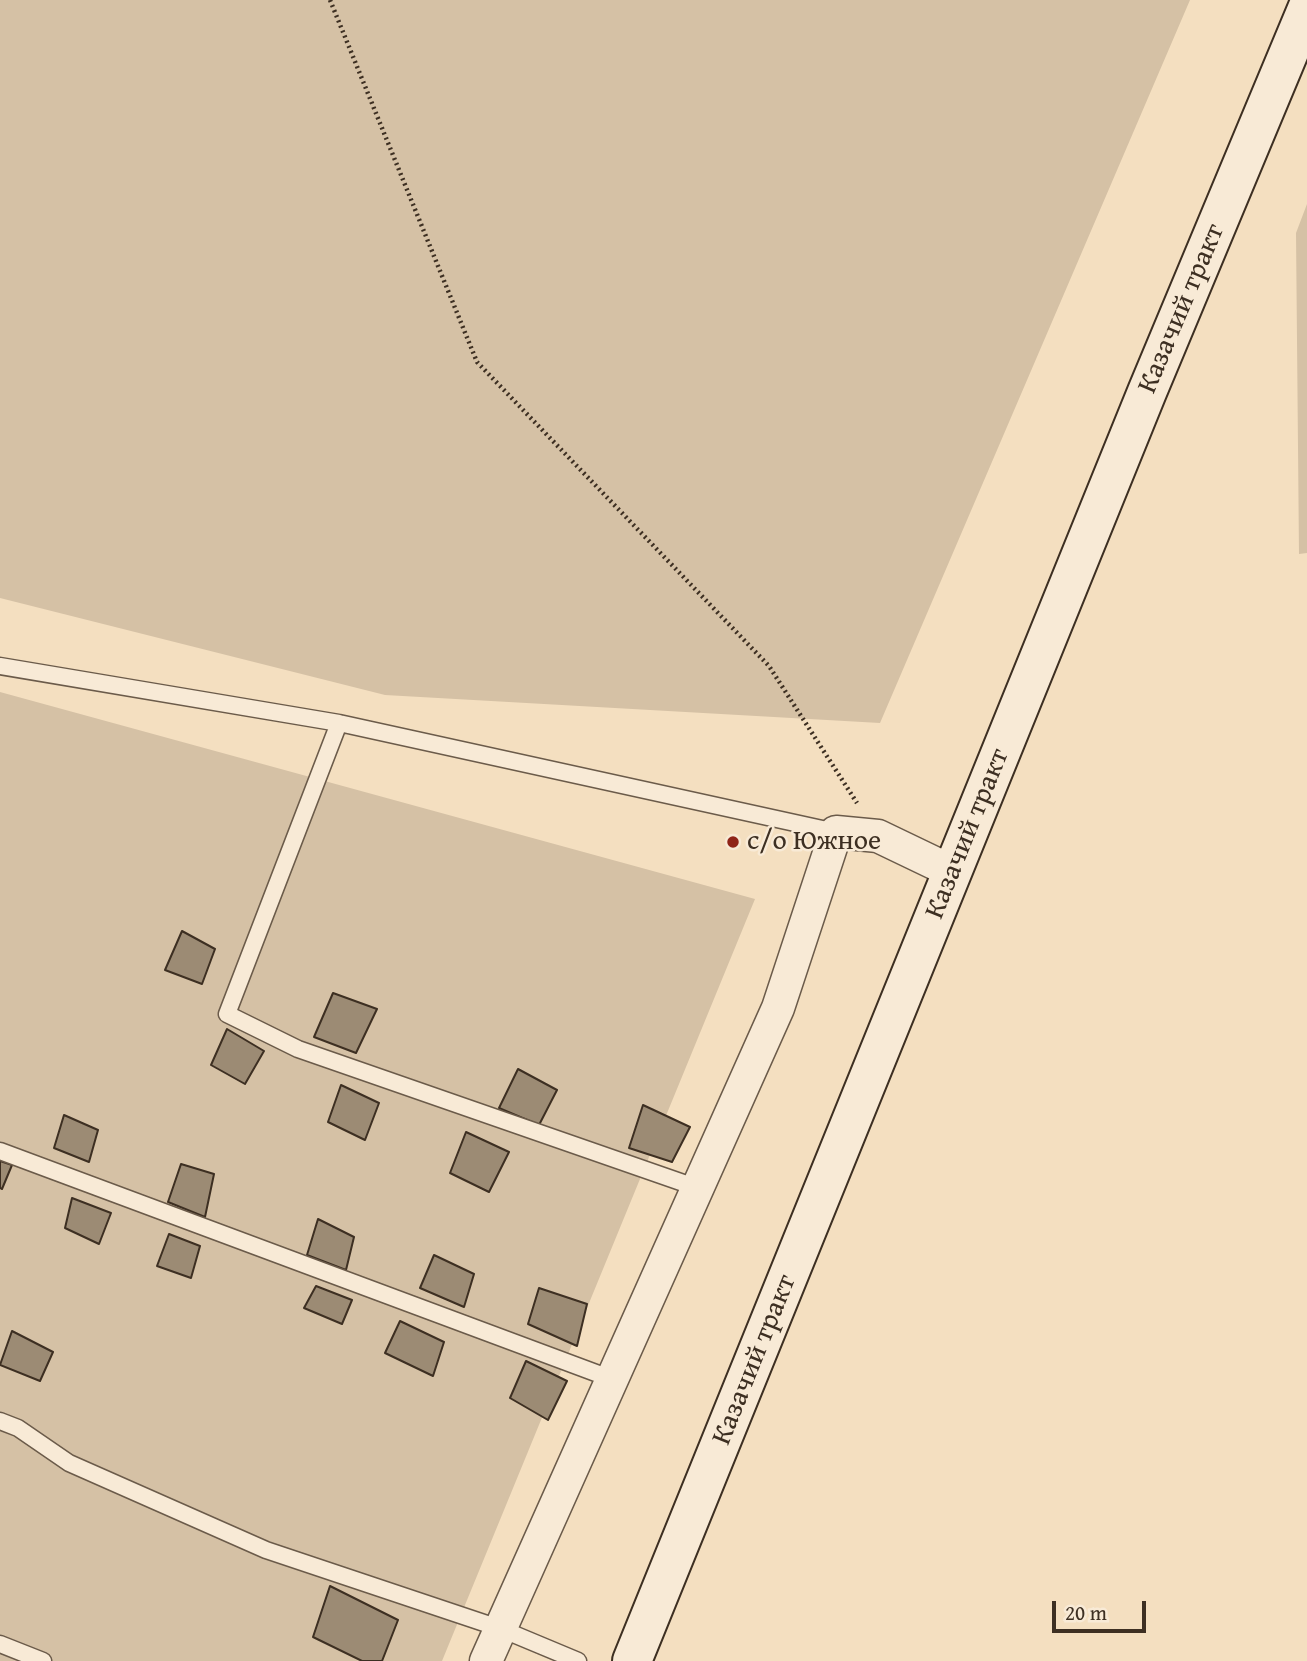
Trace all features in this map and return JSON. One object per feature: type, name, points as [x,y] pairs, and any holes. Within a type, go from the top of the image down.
[{"type":"main road","name":"Казачий тракт","points":[[632,1661],[1147,392],[1307,9]]},
{"type":"street","points":[[486,1661],[695,1188],[778,1008],[836,832],[878,836],[953,872]]},
{"type":"lane","points":[[0,666],[339,723],[836,832]]},
{"type":"lane","points":[[339,723],[227,1014],[298,1049],[695,1188]]},
{"type":"lane","points":[[0,1151],[612,1379]]},
{"type":"lane","points":[[0,1421],[18,1428],[69,1463],[266,1550],[499,1628],[578,1661]]},
{"type":"lane","points":[[0,1644],[43,1661]]},
{"type":"path","points":[[330,0],[477,362],[769,666],[878,836]]},
{"type":"shaded area","points":[[0,0],[1190,0],[880,723],[385,695],[0,598]]},
{"type":"shaded area","points":[[1307,204],[1307,553],[1299,554],[1296,233]]},
{"type":"shaded area","points":[[0,692],[755,899],[442,1661],[0,1661]]},
{"type":"building","points":[[182,931],[215,949],[202,984],[165,970]]},
{"type":"building","points":[[333,993],[377,1009],[356,1053],[314,1037]]},
{"type":"building","points":[[227,1029],[264,1051],[245,1084],[211,1065]]},
{"type":"building","points":[[518,1069],[557,1090],[539,1125],[499,1108]]},
{"type":"building","points":[[341,1085],[379,1103],[365,1140],[328,1122]]},
{"type":"building","points":[[643,1105],[690,1127],[672,1162],[629,1148]]},
{"type":"building","points":[[64,1115],[98,1130],[89,1162],[54,1148]]},
{"type":"building","points":[[466,1132],[509,1152],[489,1192],[450,1173]]},
{"type":"building","points":[[0,1161],[12,1165],[2,1189],[0,1188]]},
{"type":"building","points":[[181,1164],[214,1174],[205,1217],[168,1202]]},
{"type":"building","points":[[72,1198],[111,1213],[99,1244],[65,1228]]},
{"type":"building","points":[[318,1219],[354,1237],[346,1270],[307,1255]]},
{"type":"building","points":[[169,1234],[200,1246],[191,1278],[157,1266]]},
{"type":"building","points":[[434,1255],[474,1274],[464,1307],[420,1288]]},
{"type":"building","points":[[316,1286],[352,1300],[342,1324],[304,1308]]},
{"type":"building","points":[[539,1288],[587,1304],[577,1346],[528,1324]]},
{"type":"building","points":[[400,1321],[444,1342],[433,1376],[385,1353]]},
{"type":"building","points":[[12,1331],[53,1352],[40,1381],[0,1365]]},
{"type":"building","points":[[526,1361],[567,1381],[548,1420],[510,1398]]},
{"type":"building","points":[[330,1586],[398,1620],[382,1661],[362,1661],[313,1637]]},
{"type":"place","name":"с/о Южное","points":[[733,842]]}]
